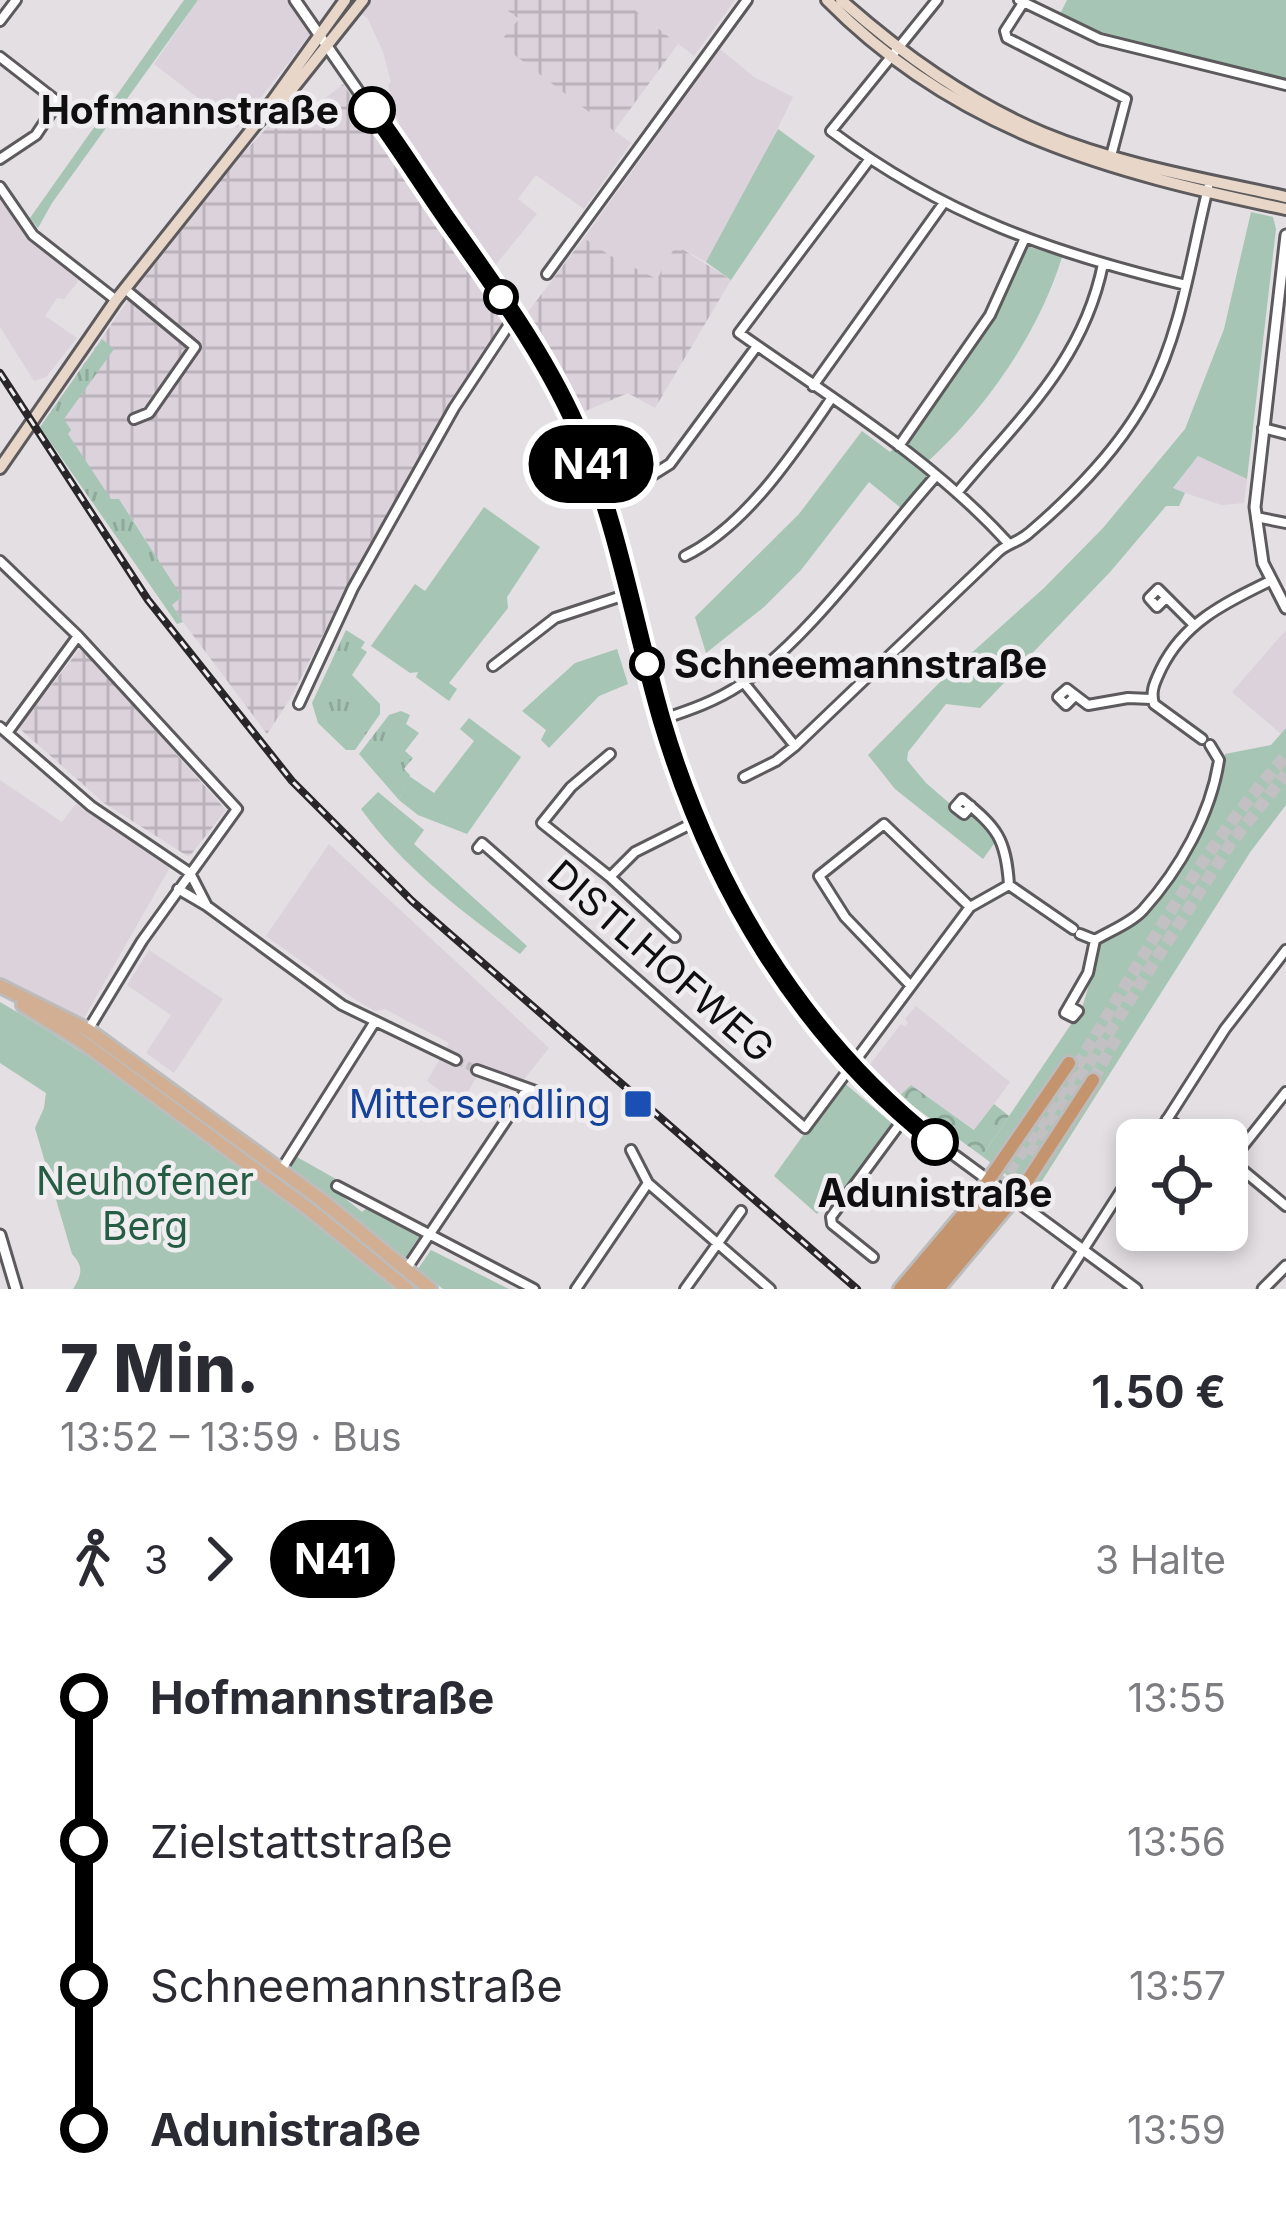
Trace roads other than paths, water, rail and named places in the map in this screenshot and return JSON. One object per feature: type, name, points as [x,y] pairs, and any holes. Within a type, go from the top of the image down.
[{"type":"highway","points":[[900,1289],[990,1180],[1069,1064]]},
{"type":"highway","points":[[938,1289],[1015,1198],[1093,1080]]},
{"type":"highway","points":[[914,1289],[991,1203],[925,1289]]},
{"type":"main road","points":[[0,468],[116,300],[256,124],[273,112],[323,41],[345,0]]},
{"type":"main road","points":[[323,41],[363,0]]},
{"type":"main road","points":[[827,0],[946,95],[1031,139],[1113,169],[1286,197]]},
{"type":"main road","points":[[841,0],[894,52],[1002,114],[1111,156],[1286,209]]},
{"type":"main road","points":[[0,989],[84,1036],[281,1170],[404,1280]]},
{"type":"main road","points":[[84,1036],[404,1280],[430,1289]]},
{"type":"street","points":[[0,21],[16,0]]},
{"type":"street","points":[[295,0],[516,314],[569,410],[599,490],[662,720],[697,820],[727,887],[768,957],[801,1007],[850,1066],[904,1118],[1136,1289]]},
{"type":"street","points":[[547,274],[747,0]]},
{"type":"street","points":[[938,0],[831,131],[943,205],[1024,239],[1186,285]]},
{"type":"street","points":[[1111,156],[1126,99],[1007,38],[1005,31],[1021,1],[1116,44],[1286,85]]},
{"type":"street","points":[[0,57],[58,102],[36,135],[0,159]]},
{"type":"street","points":[[869,160],[739,333],[898,446],[957,493],[1008,543]]},
{"type":"street","points":[[743,777],[795,746],[1008,543],[1021,540],[1044,520],[1129,424],[1163,362],[1208,186]]},
{"type":"street","points":[[0,187],[33,236],[116,300]]},
{"type":"street","points":[[813,386],[943,205]]},
{"type":"street","points":[[1286,235],[1256,517],[1260,553],[1286,608]]},
{"type":"street","points":[[898,446],[990,315],[1024,239]]},
{"type":"street","points":[[957,493],[1050,386],[1087,319],[1103,264]]},
{"type":"street","points":[[125,289],[195,347],[149,413],[134,419]]},
{"type":"street","points":[[299,704],[352,588],[446,422],[516,314]]},
{"type":"street","points":[[599,490],[654,474],[670,464],[757,346]]},
{"type":"street","points":[[685,556],[706,544],[746,506],[794,452],[831,399]]},
{"type":"street","points":[[1263,428],[1286,434]]},
{"type":"street","points":[[662,720],[709,703],[744,683],[822,607],[936,476]]},
{"type":"street","points":[[1256,517],[1286,524]]},
{"type":"street","points":[[0,561],[78,636],[237,809],[178,889],[84,1036]]},
{"type":"street","points":[[1151,699],[1167,656],[1193,624],[1270,581]]},
{"type":"street","points":[[493,666],[555,618],[628,594]]},
{"type":"street","points":[[1166,598],[1193,624]]},
{"type":"street","points":[[78,636],[4,730],[91,806],[190,873],[207,906]]},
{"type":"street","points":[[744,683],[795,746]]},
{"type":"street","points":[[1069,1006],[1088,973],[1095,940],[1142,911],[1206,815],[1220,760],[1206,742],[1151,699],[1088,705],[1075,697]]},
{"type":"street","points":[[610,754],[571,787],[542,823],[675,937]]},
{"type":"street","points":[[971,806],[1003,840],[1009,885],[1095,940]]},
{"type":"street","points":[[610,877],[635,852],[697,820]]},
{"type":"street","points":[[911,986],[846,919],[819,876],[884,824],[970,907]]},
{"type":"street","name":"DISTLHOFWEG","points":[[478,848],[482,843],[805,1128],[850,1066]]},
{"type":"street","points":[[850,1066],[970,907],[1009,885]]},
{"type":"street","points":[[178,889],[348,1009],[456,1060]]},
{"type":"street","points":[[1167,1119],[1225,1029],[1286,950]]},
{"type":"street","points":[[281,1170],[374,1023]]},
{"type":"street","points":[[477,1070],[541,1093],[568,1115]]},
{"type":"street","points":[[404,1280],[527,1089]]},
{"type":"street","points":[[1248,1137],[1286,1092]]},
{"type":"street","points":[[872,1257],[832,1224],[831,1217],[904,1118]]},
{"type":"street","points":[[633,1155],[648,1183],[770,1289]]},
{"type":"street","points":[[1248,1174],[1286,1206]]},
{"type":"street","points":[[576,1289],[648,1183]]},
{"type":"street","points":[[337,1186],[534,1289]]},
{"type":"street","points":[[1058,1289],[1116,1198]]},
{"type":"street","points":[[685,1289],[741,1211]]},
{"type":"street","points":[[0,1235],[16,1289]]},
{"type":"street","points":[[1263,1289],[1286,1266]]},
{"type":"tunnel","points":[[987,1201],[1026,1147],[1203,861],[1286,756]]},
{"type":"tunnel","points":[[1030,1155],[1231,843],[1286,774]]},
{"type":"tunnel","points":[[1093,1080],[1119,1033]]},
{"type":"tunnel","points":[[456,1060],[477,1070]]},
{"type":"railway","points":[[0,373],[148,600],[292,781],[412,901],[857,1289]]},
{"type":"place","name":"Hofmannstraße","points":[[372,110]]},
{"type":"place","name":"Schneemannstraße","points":[[647,664]]},
{"type":"place","name":"Mittersendling","points":[[638,1104]]},
{"type":"place","name":"Adunistraße","points":[[935,1142]]},
{"type":"park label","name":"Neuhofener Berg","points":[[145,1204]]}]
